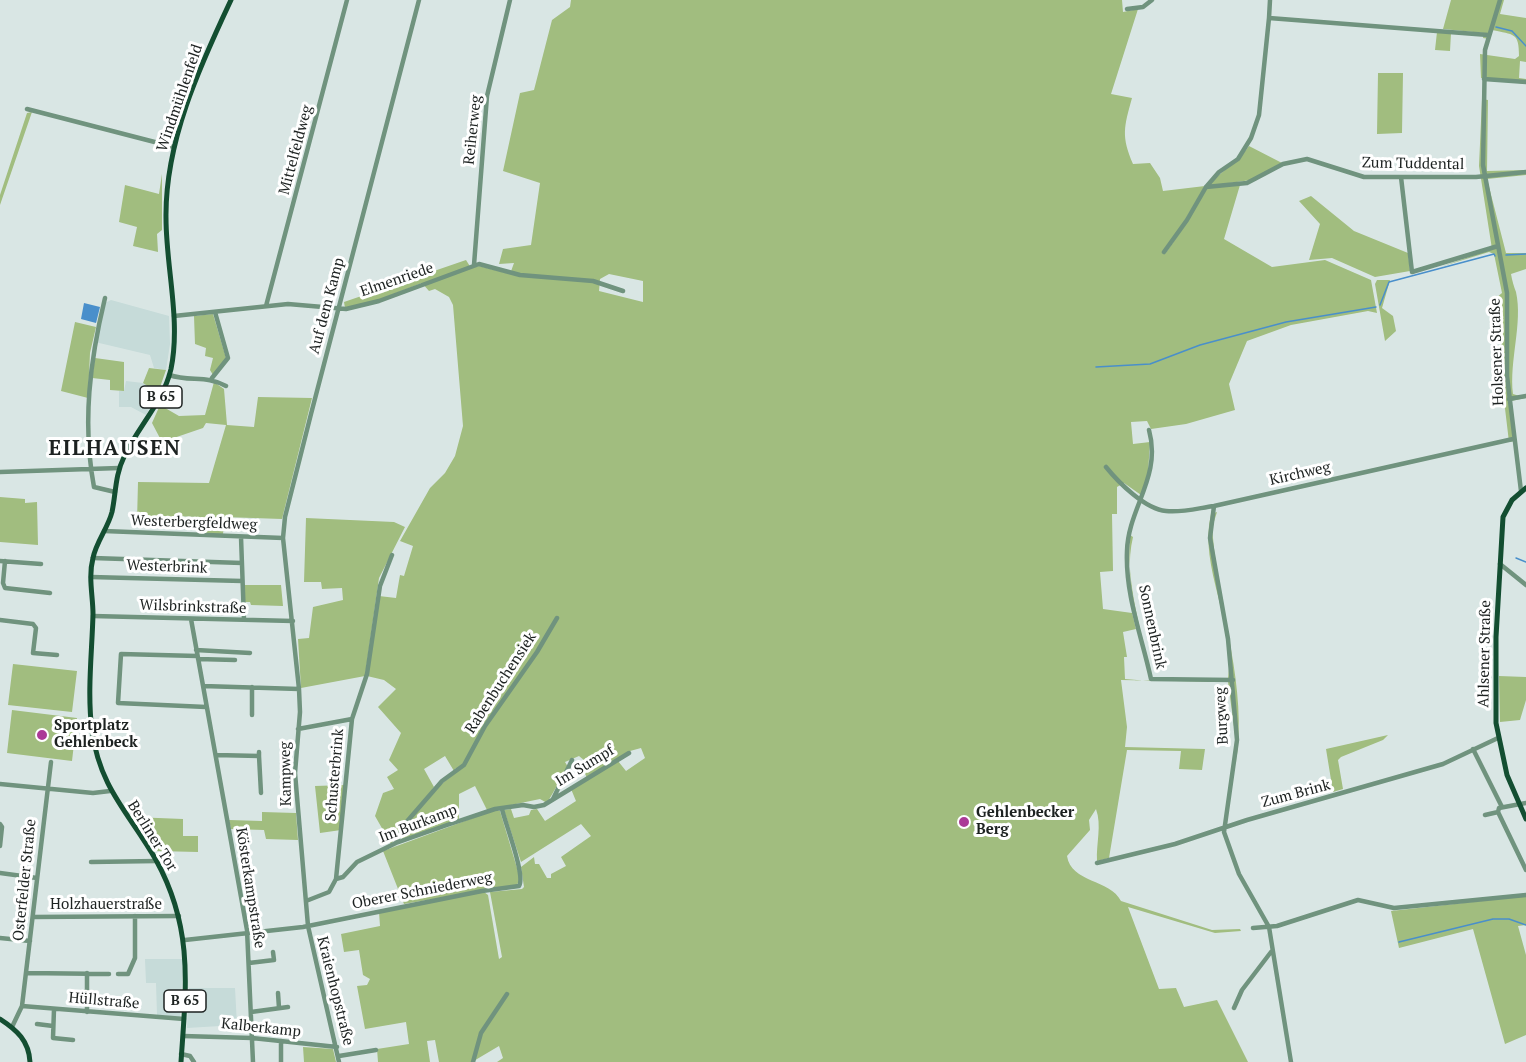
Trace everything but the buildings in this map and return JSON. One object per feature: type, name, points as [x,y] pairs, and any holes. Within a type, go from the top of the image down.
[{"type":"main road","name":"Windmühlenfeld","points":[[174,316],[166,209],[174,147],[202,66],[231,0]]},
{"type":"main road","name":"B 65","points":[[111,791],[101,767],[91,721],[89,682],[93,615],[91,577],[93,558],[112,510],[119,468],[158,403],[169,375],[173,354],[174,316]]},
{"type":"main road","name":"Ahlsener Straße","points":[[1524,489],[1504,512],[1495,690],[1498,738],[1507,775],[1523,803],[1526,819]]},
{"type":"main road","name":"Berliner Tor","points":[[111,791],[157,861],[179,916],[185,940]]},
{"type":"main road","name":"B 65","points":[[181,1062],[185,940]]},
{"type":"main road","points":[[0,1019],[12,1027],[25,1042],[30,1062]]},
{"type":"street","name":"Mittelfeldweg","points":[[266,306],[347,0]]},
{"type":"street","name":"Auf dem Kamp","points":[[293,621],[283,538],[285,517],[419,0]]},
{"type":"street","name":"Reiherweg","points":[[474,265],[487,96],[510,0]]},
{"type":"street","points":[[1127,9],[1143,7],[1152,0]]},
{"type":"street","points":[[1164,252],[1187,220],[1206,187],[1219,172],[1238,159],[1257,123],[1270,0]]},
{"type":"street","name":"Holsener Straße","points":[[1500,0],[1488,35],[1484,79],[1484,176],[1507,293],[1509,399],[1524,489]]},
{"type":"street","points":[[1269,18],[1488,35]]},
{"type":"street","points":[[1484,79],[1526,82]]},
{"type":"street","points":[[27,109],[174,147]]},
{"type":"street","name":"Zum Tuddental","points":[[1206,187],[1246,183],[1283,164],[1306,159],[1364,177],[1484,176],[1526,172]]},
{"type":"street","points":[[1401,177],[1412,272],[1498,246]]},
{"type":"street","points":[[474,265],[487,265],[520,275],[593,281],[623,291]]},
{"type":"street","name":"Elmenriede","points":[[174,316],[288,304],[339,308],[379,302],[474,265]]},
{"type":"street","points":[[105,298],[91,355],[88,435],[94,487],[115,492]]},
{"type":"street","points":[[212,378],[228,358],[215,312]]},
{"type":"street","points":[[169,375],[183,378],[212,378],[226,386]]},
{"type":"street","points":[[1509,399],[1526,396]]},
{"type":"street","name":"Sonnenbrink","points":[[1149,430],[1151,462],[1142,499],[1131,525],[1127,550],[1136,623],[1149,662],[1151,679],[1233,680]]},
{"type":"street","name":"Kirchweg","points":[[1106,467],[1115,478],[1142,499],[1164,511],[1214,506],[1514,438]]},
{"type":"street","points":[[0,472],[90,467],[119,468]]},
{"type":"street","name":"Burgweg","points":[[1214,506],[1210,538],[1228,639],[1237,740],[1224,828],[1239,874],[1269,927],[1271,952],[1291,1062]]},
{"type":"street","name":"Westerbergfeldweg","points":[[104,531],[283,538]]},
{"type":"street","points":[[241,537],[244,620]]},
{"type":"street","name":"Schusterbrink","points":[[336,879],[352,719],[367,674],[380,586],[392,555]]},
{"type":"street","points":[[93,558],[242,563]]},
{"type":"street","points":[[41,564],[3,561],[3,583],[5,588],[50,593]]},
{"type":"street","points":[[1500,564],[1526,585]]},
{"type":"street","name":"Westerbrink","points":[[91,577],[242,581]]},
{"type":"street","name":"Wilsbrinkstraße","points":[[93,615],[293,621]]},
{"type":"street","name":"Rabenbuchensiek","points":[[396,843],[404,826],[442,781],[464,765],[485,726],[537,652],[557,618]]},
{"type":"street","name":"Kösterkampstraße","points":[[190,619],[248,934],[253,1062]]},
{"type":"street","points":[[0,620],[33,624],[36,628],[33,653],[57,655]]},
{"type":"street","name":"Kampweg","points":[[293,621],[299,689],[295,772],[308,926]]},
{"type":"street","points":[[196,650],[250,653]]},
{"type":"street","points":[[206,707],[118,703],[121,654],[236,660]]},
{"type":"street","points":[[203,686],[299,689]]},
{"type":"street","points":[[252,687],[252,716]]},
{"type":"street","points":[[298,729],[352,719]]},
{"type":"street","name":"Zum Brink","points":[[1097,863],[1175,844],[1443,764],[1498,738]]},
{"type":"street","points":[[1473,749],[1502,807]]},
{"type":"street","name":"Im Sumpf","points":[[553,799],[629,753]]},
{"type":"street","points":[[216,755],[259,754],[261,792]]},
{"type":"street","points":[[553,799],[572,760]]},
{"type":"street","name":"Osterfelder Straße","points":[[12,1027],[22,1006],[51,762]]},
{"type":"street","points":[[0,784],[93,793],[111,791]]},
{"type":"street","name":"Im Burkamp","points":[[306,901],[329,892],[336,879],[343,877],[357,862],[396,843],[502,809],[523,805],[537,807],[553,799]]},
{"type":"street","points":[[1485,815],[1498,812],[1502,807],[1523,803]]},
{"type":"street","name":"Oberer Schniederweg","points":[[308,926],[482,891],[516,887],[522,880],[502,809]]},
{"type":"street","points":[[1498,812],[1526,870]]},
{"type":"street","points":[[0,824],[2,827],[0,846]]},
{"type":"street","points":[[91,862],[157,861]]},
{"type":"street","points":[[0,873],[37,878]]},
{"type":"street","points":[[1253,928],[1269,927],[1358,900],[1394,908],[1526,895]]},
{"type":"street","points":[[117,974],[128,974],[135,958],[135,916]]},
{"type":"street","name":"Holzhauerstraße","points":[[33,917],[179,916]]},
{"type":"street","points":[[185,940],[308,926]]},
{"type":"street","name":"Kraienhopstraße","points":[[308,926],[339,1062]]},
{"type":"street","points":[[0,938],[30,941]]},
{"type":"street","points":[[249,963],[274,960],[273,952]]},
{"type":"street","points":[[1234,1008],[1242,990],[1271,952]]},
{"type":"street","points":[[26,973],[109,974]]},
{"type":"street","points":[[87,974],[87,1012]]},
{"type":"street","points":[[278,993],[279,1008]]},
{"type":"street","points":[[473,1062],[481,1033],[507,994]]},
{"type":"street","name":"Hüllstraße","points":[[22,1006],[184,1019]]},
{"type":"street","points":[[251,1012],[288,1007]]},
{"type":"street","points":[[54,1009],[53,1038],[74,1040]]},
{"type":"street","points":[[37,1024],[53,1026]]},
{"type":"street","name":"Kalberkamp","points":[[183,1036],[252,1038],[337,1047]]},
{"type":"street","points":[[281,1041],[281,1062]]},
{"type":"street","points":[[339,1056],[376,1050]]},
{"type":"street","points":[[182,1054],[190,1056],[194,1062]]},
{"type":"shaded area","points":[[111,300],[169,316],[170,344],[166,370],[154,368],[150,355],[95,342],[105,303]]},
{"type":"shaded area","points":[[126,381],[143,383],[158,393],[146,415],[131,407],[119,407],[119,391],[124,391]]},
{"type":"shaded area","points":[[145,959],[183,959],[180,1017],[157,1015],[156,983],[146,983]]},
{"type":"shaded area","points":[[189,988],[235,988],[237,1025],[187,1028]]},
{"type":"green space","points":[[571,0],[1122,0],[1123,12],[1138,9],[1111,94],[1132,98],[1125,138],[1133,164],[1150,163],[1160,178],[1163,191],[1205,186],[1165,254],[1188,221],[1206,188],[1240,185],[1224,239],[1272,267],[1325,260],[1371,280],[1377,313],[1368,311],[1291,325],[1247,341],[1229,384],[1235,410],[1186,424],[1151,429],[1147,421],[1131,422],[1133,444],[1150,442],[1148,473],[1141,495],[1124,483],[1117,487],[1117,514],[1112,514],[1113,571],[1100,572],[1103,609],[1132,613],[1136,629],[1123,632],[1127,657],[1124,657],[1125,679],[1142,680],[1121,680],[1127,727],[1125,747],[1205,749],[1202,770],[1179,769],[1181,751],[1127,750],[1109,858],[1097,861],[1099,828],[1096,809],[1089,820],[1090,830],[1067,856],[1070,865],[1076,871],[1108,888],[1121,901],[1212,930],[1240,929],[1241,931],[1215,933],[1128,907],[1159,989],[1176,988],[1184,1007],[1217,1000],[1248,1062],[497,1062],[503,1058],[499,1046],[472,1062],[439,1062],[435,1040],[427,1041],[430,1062],[378,1062],[377,1049],[409,1044],[406,1022],[365,1029],[357,986],[367,985],[370,979],[363,975],[359,950],[344,952],[341,934],[380,926],[379,912],[484,892],[488,895],[499,959],[502,957],[490,892],[522,889],[524,887],[521,867],[534,857],[535,864],[539,864],[547,878],[551,878],[551,874],[566,866],[561,857],[591,836],[581,824],[521,862],[504,810],[511,809],[514,818],[529,815],[531,810],[537,809],[545,821],[576,801],[571,789],[618,761],[626,771],[645,758],[641,748],[630,751],[587,778],[582,767],[597,757],[585,761],[579,756],[565,762],[568,767],[547,803],[540,799],[487,810],[475,786],[459,794],[459,820],[402,840],[410,820],[424,801],[458,771],[456,768],[454,771],[445,756],[424,769],[434,787],[391,844],[375,816],[383,793],[394,789],[387,777],[398,770],[389,760],[401,733],[378,707],[396,689],[384,680],[367,676],[379,596],[396,598],[400,575],[404,576],[413,546],[400,541],[430,488],[445,473],[455,456],[463,426],[453,305],[449,297],[435,289],[429,291],[422,283],[378,300],[345,308],[344,302],[466,260],[471,268],[479,266],[510,274],[514,263],[499,264],[503,249],[531,245],[540,183],[503,171],[520,93],[534,90],[552,20],[570,7]],"holes":[[[609,274],[643,281],[643,302],[599,291],[600,279]]]},
{"type":"green space","points":[[1451,0],[1504,0],[1500,14],[1526,18],[1526,62],[1520,61],[1519,78],[1526,79],[1526,84],[1481,78],[1480,54],[1515,59],[1519,56],[1518,43],[1510,34],[1492,30],[1489,39],[1483,38],[1484,33],[1443,29]]},
{"type":"green space","points":[[1437,32],[1451,33],[1450,51],[1435,50]]},
{"type":"green space","points":[[1378,73],[1403,73],[1402,133],[1377,134]]},
{"type":"green space","points":[[1482,99],[1488,100],[1487,171],[1526,170],[1526,175],[1487,179],[1506,253],[1526,253],[1526,269],[1511,274],[1518,304],[1513,394],[1526,398],[1511,401],[1515,441],[1509,442],[1501,375],[1502,300],[1497,297],[1502,293],[1494,254],[1489,252],[1440,267],[1492,249],[1479,166]]},
{"type":"green space","points":[[32,112],[0,205],[0,195],[27,113]]},
{"type":"green space","points":[[1249,146],[1282,163],[1251,180],[1208,186],[1240,157]]},
{"type":"green space","points":[[166,147],[162,174],[162,230],[157,234],[158,252],[133,246],[137,227],[119,222],[125,185],[159,194]]},
{"type":"green space","points":[[1311,196],[1354,231],[1408,253],[1410,271],[1375,277],[1332,258],[1309,260],[1320,224],[1299,201]]},
{"type":"green space","points":[[1377,280],[1390,280],[1382,308],[1393,316],[1396,331],[1385,341],[1375,284]]},
{"type":"green space","points":[[213,314],[226,358],[213,375],[210,370],[213,358],[205,356],[206,348],[195,344],[194,316]]},
{"type":"green space","points":[[75,322],[96,327],[90,353],[88,398],[61,391]]},
{"type":"green space","points":[[95,358],[124,362],[124,391],[110,390],[110,380],[92,378]]},
{"type":"green space","points":[[149,368],[166,370],[158,393],[143,383]]},
{"type":"green space","points":[[214,382],[224,389],[227,425],[254,427],[258,397],[312,398],[282,519],[224,517],[223,535],[201,534],[200,517],[172,516],[171,522],[137,521],[138,482],[209,483],[226,425],[206,423],[203,428],[162,442],[152,423],[160,405],[179,416],[205,415]]},
{"type":"green space","points":[[0,497],[25,499],[25,503],[37,502],[38,545],[0,542]]},
{"type":"green space","points":[[1217,512],[1212,528],[1216,566],[1236,678],[1239,735],[1236,763],[1237,749],[1228,682],[1149,681],[1152,678],[1228,678],[1227,637],[1209,555],[1208,534],[1211,514]]},
{"type":"green space","points":[[306,518],[394,522],[405,527],[379,578],[365,676],[301,688],[298,639],[309,638],[313,607],[343,600],[342,588],[322,589],[321,582],[304,582]]},
{"type":"green space","points":[[1130,535],[1133,537],[1130,568],[1129,554]]},
{"type":"green space","points":[[244,585],[281,585],[283,606],[251,605],[250,602],[245,602]]},
{"type":"green space","name":"Sportplatz Gehlenbeck","points":[[13,664],[77,671],[72,712],[8,705]]},
{"type":"green space","points":[[1499,676],[1526,677],[1526,700],[1520,720],[1500,722]]},
{"type":"green space","name":"Sportplatz Gehlenbeck","points":[[12,710],[77,718],[72,761],[7,753]]},
{"type":"green space","points":[[1388,735],[1383,740],[1338,760],[1343,789],[1333,792],[1326,749]]},
{"type":"green space","points":[[345,785],[341,830],[320,833],[315,786]]},
{"type":"green space","points":[[495,810],[500,811],[520,878],[517,885],[404,904],[383,851]]},
{"type":"green space","points":[[262,812],[296,813],[298,840],[266,839],[264,830],[231,829],[229,820],[262,821]]},
{"type":"green space","points":[[133,817],[183,819],[183,836],[198,836],[198,852],[156,851]]},
{"type":"green space","points":[[1526,896],[1526,925],[1518,926],[1526,955],[1526,1035],[1505,1044],[1473,929],[1399,948],[1391,911]]},
{"type":"green space","points":[[303,1047],[333,1049],[336,1062],[304,1062]]},
{"type":"water","points":[[84,303],[100,307],[96,323],[81,319]]},
{"type":"waterway","points":[[1496,27],[1512,31],[1526,46]]},
{"type":"waterway","points":[[1380,305],[1389,282],[1494,254],[1495,256]]},
{"type":"waterway","points":[[1506,255],[1526,254]]},
{"type":"waterway","points":[[1096,367],[1150,364],[1200,345],[1286,322],[1376,307]]},
{"type":"waterway","points":[[1516,558],[1526,562]]},
{"type":"waterway","points":[[1399,942],[1493,919],[1509,919],[1526,925]]},
{"type":"place","name":"Sportplatz Gehlenbeck","points":[[42,735]]},
{"type":"place","name":"Gehlenbecker Berg","points":[[964,822]]},
{"type":"district","name":"EILHAUSEN","points":[[115,449]]}]
